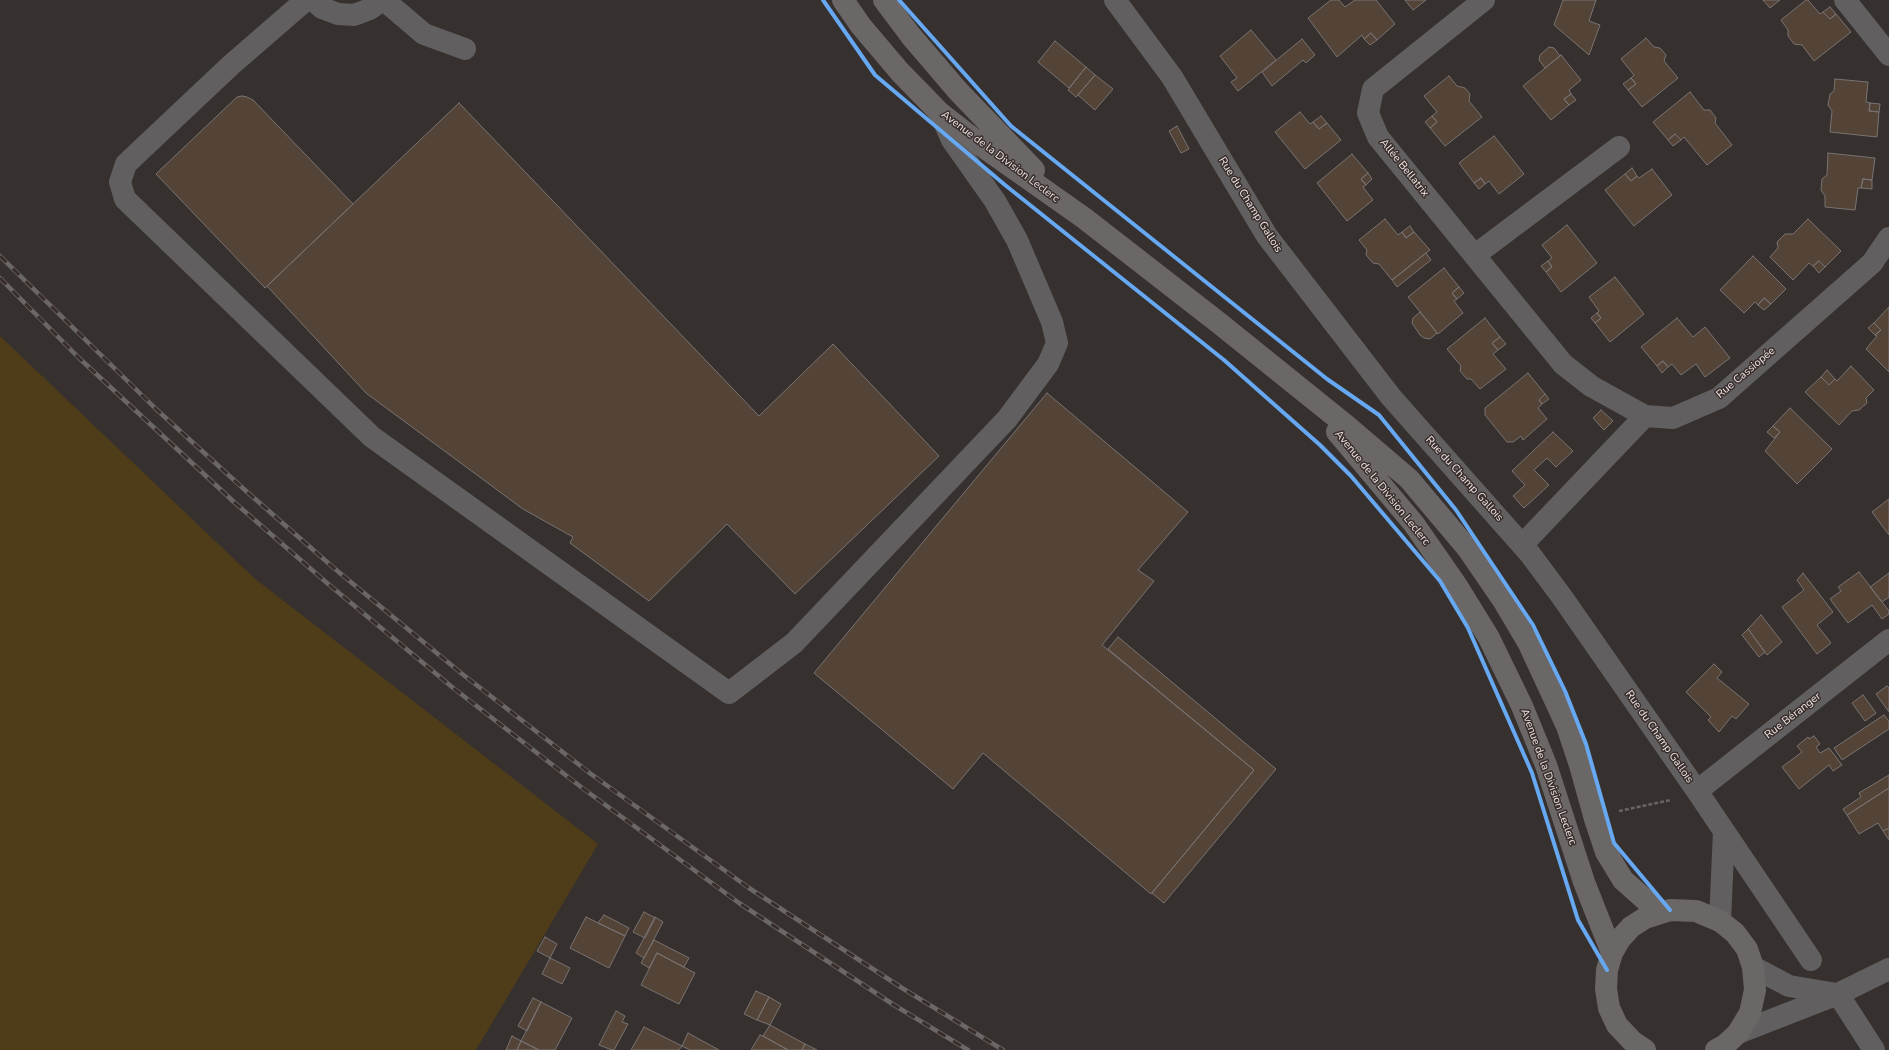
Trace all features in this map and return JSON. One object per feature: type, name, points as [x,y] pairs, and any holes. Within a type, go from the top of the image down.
[{"type":"main road","name":"Avenue de la Division Leclerc","points":[[843,0],[861,26],[900,72],[940,113],[989,151],[1084,218],[1292,382],[1408,479],[1468,549],[1503,600],[1529,644],[1567,726],[1606,852],[1623,880],[1659,912]]},
{"type":"main road","name":"Avenue de la Division Leclerc","points":[[884,0],[911,36],[958,91],[1003,139],[1084,218]]},
{"type":"main road","name":"Avenue de la Division Leclerc","points":[[1292,382],[1351,448],[1414,524],[1457,586],[1490,638],[1522,706],[1546,765],[1584,882],[1616,946]]},
{"type":"main road","points":[[1645,1050],[1633,1042],[1617,1025],[1609,1008],[1606,989],[1607,970],[1616,946],[1631,927],[1645,918],[1659,912],[1670,910],[1696,911],[1720,920],[1735,933],[1747,949],[1753,967],[1755,990],[1750,1013],[1738,1033],[1725,1045],[1716,1050]]},
{"type":"main road","points":[[1616,1050],[1617,1025]]},
{"type":"street","points":[[306,0],[231,65],[126,164],[120,182],[125,199],[372,437],[729,692],[794,643],[1002,424],[1048,364],[1057,343],[1052,322],[1017,240],[995,201],[952,140],[940,113]]},
{"type":"street","points":[[313,0],[322,8],[338,14],[354,15],[370,9],[383,0],[424,34],[465,49]]},
{"type":"street","name":"Rue du Champ Gallois","points":[[1115,0],[1172,77],[1267,236],[1390,397],[1523,544],[1562,597],[1812,960]]},
{"type":"street","name":"Allée Bellatrix","points":[[1484,0],[1373,89],[1368,113],[1378,137],[1563,364],[1591,386],[1644,416]]},
{"type":"street","points":[[1845,0],[1889,55]]},
{"type":"street","points":[[1475,255],[1619,146]]},
{"type":"street","name":"Rue Cassiopée","points":[[1644,416],[1673,418],[1719,398],[1872,263],[1889,238]]},
{"type":"street","points":[[1523,544],[1644,416]]},
{"type":"street","name":"Rue Béranger","points":[[1698,793],[1889,640]]},
{"type":"street","points":[[1720,920],[1724,831]]},
{"type":"street","points":[[1753,967],[1789,986],[1838,994],[1874,1050]]},
{"type":"street","points":[[1738,1033],[1838,994],[1889,969]]},
{"type":"path","points":[[1595,819],[1616,811],[1698,793]]},
{"type":"shaded area","points":[[0,336],[254,578],[598,844],[476,1050],[0,1050]]},
{"type":"building","points":[[1331,0],[1339,0],[1345,7],[1355,0],[1376,0],[1395,24],[1377,40],[1371,33],[1364,39],[1362,35],[1337,57],[1308,18]]},
{"type":"building","points":[[1405,0],[1426,0],[1413,10]]},
{"type":"building","points":[[1563,0],[1596,0],[1589,21],[1600,25],[1589,55],[1554,25]]},
{"type":"building","points":[[1763,0],[1780,0],[1770,8]]},
{"type":"building","points":[[1808,0],[1820,14],[1823,12],[1830,19],[1836,14],[1851,32],[1814,61],[1802,45],[1794,44],[1788,36],[1788,30],[1781,20]]},
{"type":"building","points":[[1830,7],[1836,14],[1830,19],[1823,12]]},
{"type":"building","points":[[1251,30],[1276,60],[1238,91],[1231,82],[1237,78],[1220,56]]},
{"type":"building","points":[[1371,33],[1377,40],[1370,45],[1364,39]]},
{"type":"building","points":[[1646,38],[1654,47],[1660,48],[1666,55],[1664,61],[1678,78],[1642,107],[1628,90],[1636,84],[1631,78],[1634,75],[1621,59]]},
{"type":"building","points":[[1302,39],[1315,55],[1306,63],[1303,60],[1272,86],[1262,72]]},
{"type":"building","points":[[1055,41],[1086,67],[1069,88],[1038,62]]},
{"type":"building","points":[[1549,47],[1554,48],[1560,56],[1545,68],[1539,60],[1540,55]]},
{"type":"building","points":[[1561,55],[1581,80],[1569,90],[1571,94],[1564,99],[1569,105],[1551,120],[1523,86]]},
{"type":"building","points":[[1086,67],[1095,75],[1076,97],[1068,90]]},
{"type":"building","points":[[1095,75],[1113,89],[1095,110],[1078,95]]},
{"type":"building","points":[[1449,76],[1457,86],[1465,88],[1470,94],[1469,101],[1482,117],[1445,146],[1430,128],[1437,122],[1432,116],[1437,112],[1424,96]]},
{"type":"building","points":[[1631,78],[1636,84],[1628,90],[1623,84]]},
{"type":"building","points":[[1835,79],[1868,82],[1866,102],[1870,103],[1869,111],[1879,112],[1877,137],[1830,132],[1832,111],[1828,105],[1830,94],[1834,91]]},
{"type":"building","points":[[1690,92],[1704,110],[1710,110],[1716,118],[1715,123],[1732,145],[1707,165],[1684,137],[1681,140],[1675,134],[1668,140],[1653,122]]},
{"type":"building","points":[[1571,94],[1576,100],[1569,105],[1564,99]]},
{"type":"building","points":[[242,96],[253,100],[353,204],[265,288],[156,174],[237,97]]},
{"type":"building","points":[[459,103],[759,416],[833,344],[939,456],[795,594],[727,524],[649,601],[570,543],[573,537],[523,509],[366,393],[267,286]]},
{"type":"building","points":[[1870,103],[1880,104],[1879,112],[1869,111]]},
{"type":"building","points":[[1300,112],[1310,124],[1313,122],[1319,129],[1327,123],[1341,140],[1305,169],[1275,132]]},
{"type":"building","points":[[1321,116],[1327,123],[1319,129],[1313,122]]},
{"type":"building","points":[[1432,116],[1437,122],[1430,128],[1425,122]]},
{"type":"building","points":[[1177,126],[1189,149],[1181,153],[1169,131]]},
{"type":"building","points":[[1675,134],[1681,140],[1673,146],[1668,140]]},
{"type":"building","points":[[1494,136],[1524,174],[1499,194],[1489,181],[1485,184],[1481,178],[1474,183],[1459,163]]},
{"type":"building","points":[[1828,153],[1875,158],[1872,180],[1863,179],[1861,188],[1858,188],[1855,210],[1825,207],[1825,196],[1821,190],[1822,179],[1827,175]]},
{"type":"building","points":[[1352,154],[1368,173],[1361,179],[1366,185],[1363,187],[1373,200],[1347,221],[1317,183]]},
{"type":"building","points":[[1632,168],[1637,176],[1631,181],[1625,174]]},
{"type":"building","points":[[1652,169],[1672,195],[1634,226],[1605,190],[1625,174],[1631,181],[1637,176],[1639,178]]},
{"type":"building","points":[[1368,173],[1372,179],[1366,185],[1361,179]]},
{"type":"building","points":[[1481,178],[1485,184],[1479,189],[1474,183]]},
{"type":"building","points":[[1863,179],[1872,180],[1872,189],[1861,188]]},
{"type":"building","points":[[1385,219],[1398,235],[1402,232],[1406,238],[1414,232],[1430,250],[1392,280],[1379,264],[1373,263],[1366,255],[1367,250],[1359,240]]},
{"type":"building","points":[[1808,219],[1841,251],[1825,267],[1819,261],[1813,266],[1809,263],[1793,280],[1770,257],[1778,248],[1777,242],[1785,234],[1793,234]]},
{"type":"building","points":[[1567,225],[1597,263],[1561,292],[1546,272],[1552,267],[1548,261],[1552,258],[1542,245]]},
{"type":"building","points":[[1410,226],[1414,232],[1406,238],[1402,232]]},
{"type":"building","points":[[1426,253],[1431,260],[1397,287],[1392,280]]},
{"type":"building","points":[[1753,256],[1786,289],[1771,304],[1764,298],[1758,305],[1755,302],[1744,313],[1720,290]]},
{"type":"building","points":[[1548,261],[1552,267],[1546,272],[1541,266]]},
{"type":"building","points":[[1819,261],[1825,267],[1819,273],[1813,266]]},
{"type":"building","points":[[1444,268],[1459,287],[1452,293],[1457,299],[1454,301],[1463,313],[1438,334],[1408,297]]},
{"type":"building","points":[[1615,277],[1644,314],[1610,342],[1595,323],[1601,318],[1597,313],[1599,311],[1589,297]]},
{"type":"building","points":[[1459,287],[1464,293],[1457,299],[1452,293]]},
{"type":"building","points":[[1764,298],[1771,304],[1764,310],[1758,305]]},
{"type":"building","points":[[1889,307],[1889,372],[1866,349],[1877,336],[1875,335],[1881,330],[1874,323]]},
{"type":"building","points":[[1420,312],[1437,333],[1430,339],[1424,338],[1420,335],[1412,323],[1413,318]]},
{"type":"building","points":[[1597,313],[1601,318],[1595,323],[1591,318]]},
{"type":"building","points":[[1485,318],[1500,337],[1492,343],[1498,350],[1493,354],[1506,369],[1480,389],[1471,379],[1467,379],[1460,371],[1461,366],[1447,349]]},
{"type":"building","points":[[1677,318],[1693,337],[1705,327],[1730,358],[1705,377],[1696,364],[1681,375],[1672,364],[1668,367],[1663,361],[1657,366],[1641,347]]},
{"type":"building","points":[[1874,323],[1881,330],[1875,335],[1868,328]]},
{"type":"building","points":[[1500,337],[1506,344],[1498,350],[1492,343]]},
{"type":"building","points":[[1663,361],[1668,367],[1662,373],[1657,366]]},
{"type":"building","points":[[1851,366],[1874,390],[1866,398],[1867,403],[1859,410],[1852,411],[1839,425],[1805,392],[1821,377],[1829,385],[1835,379],[1837,381]]},
{"type":"building","points":[[1827,370],[1835,379],[1829,385],[1821,377]]},
{"type":"building","points":[[1528,373],[1545,394],[1539,400],[1542,404],[1538,408],[1547,419],[1523,440],[1521,436],[1513,442],[1507,442],[1485,415],[1485,408]]},
{"type":"building","points":[[1047,393],[1188,512],[1138,570],[1154,581],[1102,645],[1254,770],[1151,894],[983,753],[953,789],[814,673]]},
{"type":"building","points":[[1545,394],[1549,399],[1542,404],[1539,400]]},
{"type":"building","points":[[1790,408],[1832,449],[1797,484],[1765,451],[1780,432],[1773,426]]},
{"type":"building","points":[[1601,410],[1613,421],[1604,430],[1593,418]]},
{"type":"building","points":[[1773,426],[1780,432],[1774,438],[1767,432]]},
{"type":"building","points":[[1553,432],[1573,451],[1556,467],[1547,458],[1534,470],[1549,485],[1524,508],[1513,496],[1525,485],[1512,471]]},
{"type":"building","points":[[1889,499],[1889,535],[1872,512]]},
{"type":"building","points":[[1859,572],[1889,611],[1889,614],[1882,619],[1872,605],[1848,623],[1830,599],[1841,591],[1838,587]]},
{"type":"building","points":[[1803,573],[1833,612],[1817,625],[1831,643],[1817,654],[1782,607],[1804,590],[1797,580]]},
{"type":"building","points":[[1889,573],[1889,597],[1882,602],[1870,587]]},
{"type":"building","points":[[1761,615],[1782,642],[1767,655],[1748,629]]},
{"type":"building","points":[[1748,629],[1765,652],[1759,657],[1742,635]]},
{"type":"building","points":[[1118,637],[1276,769],[1164,903],[1152,893],[1254,770],[1108,649]]},
{"type":"building","points":[[1714,664],[1722,672],[1717,678],[1749,704],[1736,719],[1732,716],[1719,732],[1708,720],[1711,717],[1686,692]]},
{"type":"building","points":[[1887,686],[1889,688],[1889,712],[1876,694]]},
{"type":"building","points":[[1863,695],[1876,713],[1865,721],[1852,703]]},
{"type":"building","points":[[1884,715],[1889,721],[1889,729],[1842,760],[1834,748]]},
{"type":"building","points":[[1814,736],[1820,744],[1816,747],[1820,753],[1829,748],[1842,765],[1833,771],[1829,765],[1799,789],[1782,767],[1802,752],[1797,746],[1808,737],[1809,739]]},
{"type":"building","points":[[1889,775],[1889,788],[1847,815],[1843,809],[1861,797],[1859,793]]},
{"type":"building","points":[[1889,788],[1889,828],[1883,831],[1878,823],[1859,834],[1847,815]]},
{"type":"building","points":[[1889,828],[1889,840],[1883,831]]},
{"type":"building","points":[[644,912],[655,918],[645,938],[633,932]]},
{"type":"building","points":[[604,915],[629,928],[625,936],[598,923]]},
{"type":"building","points":[[586,917],[625,936],[609,968],[570,948]]},
{"type":"building","points":[[655,917],[663,922],[644,958],[636,953]]},
{"type":"building","points":[[545,937],[557,944],[550,958],[537,951]]},
{"type":"building","points":[[654,940],[689,958],[684,967],[657,953],[649,968],[641,963]]},
{"type":"building","points":[[657,953],[695,973],[679,1004],[641,985]]},
{"type":"building","points":[[550,958],[570,968],[562,984],[542,974]]},
{"type":"building","points":[[756,991],[769,997],[757,1020],[744,1014]]},
{"type":"building","points":[[769,997],[781,1004],[770,1025],[757,1020]]},
{"type":"building","points":[[533,998],[541,1002],[527,1031],[518,1026]]},
{"type":"building","points":[[541,1002],[572,1018],[555,1050],[539,1050],[521,1041]]},
{"type":"building","points":[[616,1011],[625,1016],[622,1022],[628,1024],[614,1050],[612,1050],[599,1045]]},
{"type":"building","points":[[770,1025],[805,1044],[802,1050],[788,1050],[763,1036]]},
{"type":"building","points":[[644,1027],[682,1046],[679,1050],[631,1050]]},
{"type":"building","points":[[688,1033],[719,1050],[690,1050],[682,1046]]},
{"type":"building","points":[[760,1035],[763,1036],[788,1050],[751,1050]]},
{"type":"building","points":[[512,1036],[521,1041],[517,1050],[506,1050]]},
{"type":"building","points":[[521,1041],[539,1050],[517,1050]]},
{"type":"building","points":[[805,1044],[817,1050],[802,1050]]},
{"type":"railway","points":[[0,256],[156,409],[246,491],[335,569],[461,673],[591,774],[749,888],[902,988],[1003,1050]]},
{"type":"railway","points":[[0,278],[79,358],[234,502],[327,583],[452,687],[581,787],[739,903],[894,1005],[968,1050]]},
{"type":"cycle path","points":[[823,0],[875,75],[1005,185],[1224,360],[1320,445],[1351,476],[1440,581],[1468,628],[1532,773],[1578,920],[1607,970]]},
{"type":"cycle path","points":[[899,0],[1011,126],[1327,379],[1379,415],[1456,510],[1533,625],[1565,691],[1586,744],[1614,843],[1670,910]]}]
